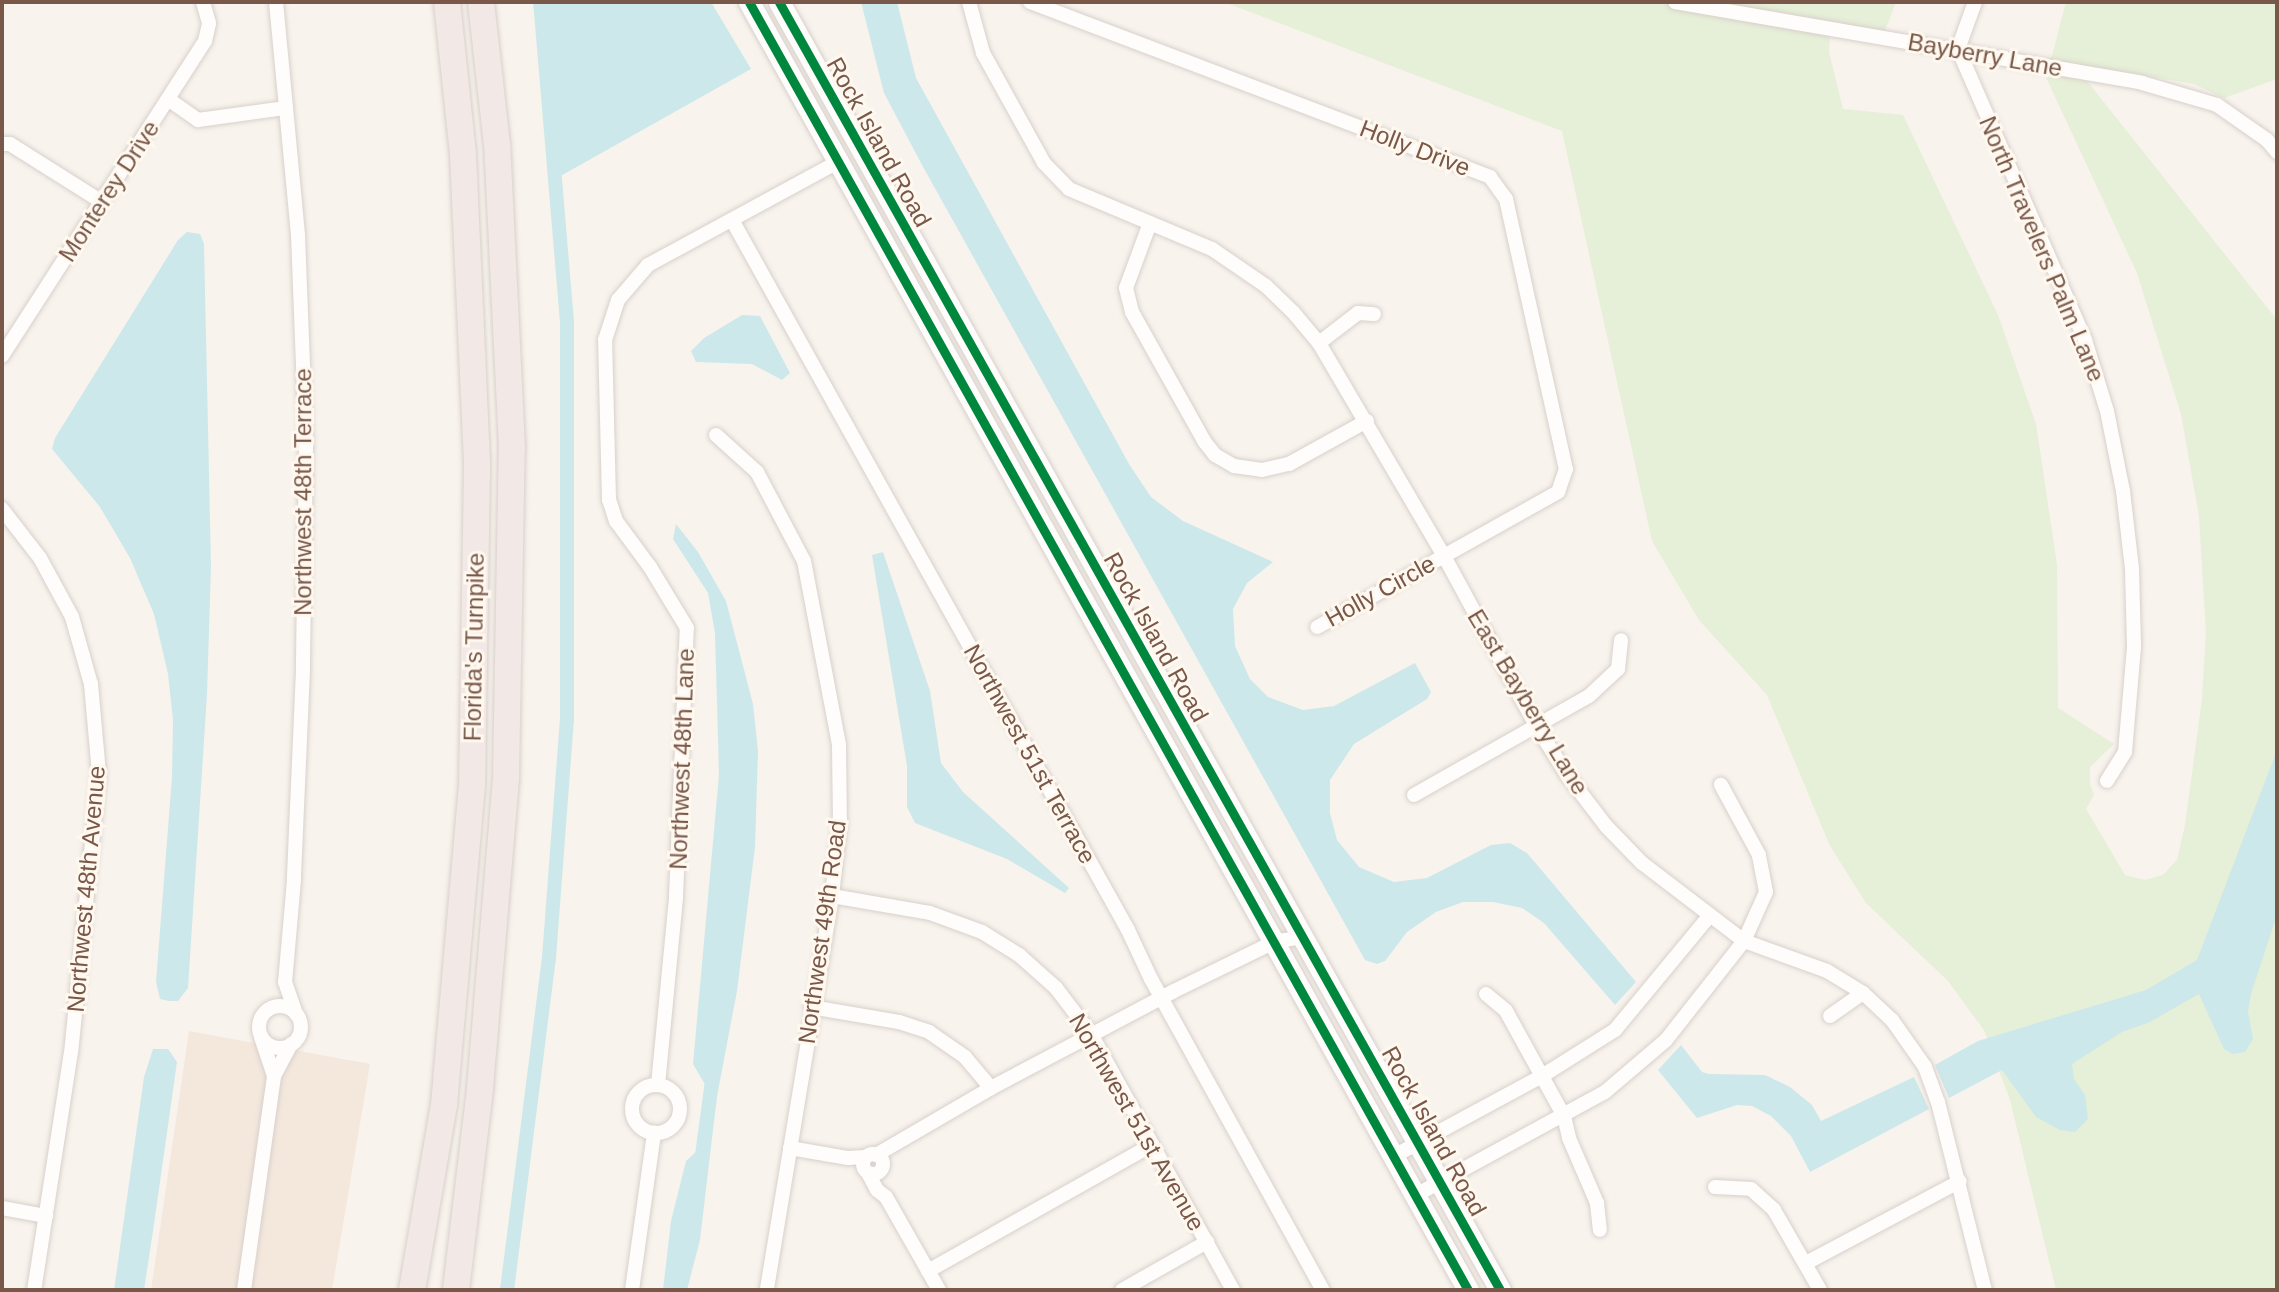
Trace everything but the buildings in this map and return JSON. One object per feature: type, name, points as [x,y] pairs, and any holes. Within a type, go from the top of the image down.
[{"type":"highway","name":"Florida's Turnpike","points":[[412,1290],[444,1105],[472,786],[477,462],[463,155],[447,2]]},
{"type":"highway","name":"Florida's Turnpike","points":[[458,1290],[480,1088],[506,777],[512,448],[497,145],[481,2]]},
{"type":"main road","name":"Rock Island Road","points":[[749,2],[1468,1290]]},
{"type":"main road","name":"Rock Island Road","points":[[779,2],[1500,1290]]},
{"type":"street","name":"Monterey Drive","points":[[2,356],[205,41],[209,23],[203,2]]},
{"type":"street","name":"Northwest 48th Terrace","points":[[244,1290],[274,1076],[300,1026],[285,982],[294,880],[303,670],[306,446],[298,234],[276,2]]},
{"type":"street","name":"East Bayberry Lane","points":[[969,2],[983,53],[1044,163],[1069,189],[1212,249],[1266,286],[1319,343],[1444,556],[1537,727],[1567,775],[1606,826],[1642,863],[1744,941],[1827,971],[1863,993],[1892,1020],[1925,1067],[1938,1102],[1960,1181],[1985,1290]]},
{"type":"street","name":"Holly Drive","points":[[1030,2],[1490,177],[1506,199],[1566,469],[1558,492],[1444,556]]},
{"type":"street","name":"Bayberry Lane","points":[[1675,2],[2143,83],[2217,105],[2267,140],[2277,152]]},
{"type":"street","points":[[1958,50],[1975,2]]},
{"type":"street","name":"North Travelers Palm Lane","points":[[1958,50],[2085,340],[2107,411],[2123,491],[2132,569],[2134,647],[2125,752],[2107,781]]},
{"type":"street","points":[[168,99],[198,120],[286,108]]},
{"type":"street","points":[[2,144],[10,144],[102,202]]},
{"type":"street","name":"Northwest 48th Lane","points":[[658,1085],[676,897],[687,628],[650,567],[616,521],[609,500],[605,340],[618,300],[640,272],[656,260],[838,162]]},
{"type":"street","name":"Northwest 51st Terrace","points":[[732,220],[1121,918],[1162,998],[1323,1290]]},
{"type":"street","points":[[1150,223],[1126,288],[1132,312],[1204,441],[1215,454],[1234,466],[1262,470],[1289,464],[1367,421]]},
{"type":"street","points":[[1319,343],[1358,313],[1374,314]]},
{"type":"street","name":"Northwest 49th Road","points":[[716,435],[757,472],[804,561],[839,745],[840,823],[832,896],[811,1007],[767,1290]]},
{"type":"street","name":"Northwest 48th Avenue","points":[[2,509],[40,558],[72,617],[92,684],[99,773],[71,1052],[34,1290]]},
{"type":"street","name":"Holly Circle","points":[[1317,627],[1444,556]]},
{"type":"street","points":[[1414,795],[1589,696],[1618,669],[1621,640]]},
{"type":"street","points":[[1416,1195],[1605,1092],[1666,1040],[1744,941],[1766,892],[1759,855],[1721,785]]},
{"type":"street","name":"Northwest 51st Avenue","points":[[832,896],[930,913],[982,932],[1019,955],[1056,988],[1091,1034],[1234,1290]]},
{"type":"street","points":[[1394,1156],[1542,1076],[1615,1030],[1710,915]]},
{"type":"street","points":[[873,1164],[897,1142],[1091,1034],[1274,942],[1303,937]]},
{"type":"street","name":"Northwest 48th Terrace","points":[[274,1076],[259,1024],[285,982]]},
{"type":"street","points":[[1830,1016],[1863,993]]},
{"type":"street","points":[[1486,994],[1506,1011],[1564,1116],[1569,1138],[1597,1203],[1601,1230]]},
{"type":"street","points":[[265,1012],[278,1006],[296,1014]]},
{"type":"street","points":[[811,1007],[899,1021],[929,1032],[965,1057],[991,1088]]},
{"type":"street","points":[[261,1037],[278,1048],[291,1044]]},
{"type":"street","points":[[632,1290],[653,1140],[670,1129],[680,1115],[678,1099],[666,1087],[658,1085],[638,1093],[632,1108],[640,1128],[653,1140]]},
{"type":"street","points":[[928,1270],[1152,1145]]},
{"type":"street","points":[[790,1148],[873,1164]]},
{"type":"street","points":[[873,1164],[886,1196],[939,1290]]},
{"type":"street","points":[[1806,1262],[1960,1181]]},
{"type":"street","points":[[1715,1188],[1751,1189],[1774,1210],[1820,1290]]},
{"type":"street","points":[[2,1209],[46,1216]]},
{"type":"street","points":[[1122,1290],[1207,1242]]},
{"type":"shaded area","points":[[189,1031],[370,1064],[332,1290],[151,1290]]},
{"type":"green space","points":[[1224,2],[1896,2],[1885,31],[1831,23],[1829,52],[1843,109],[1903,115],[1998,315],[2036,424],[2057,565],[2058,708],[2114,744],[2090,767],[2090,784],[2094,795],[2086,809],[2125,875],[2145,880],[2163,875],[2177,860],[2185,825],[2202,699],[2206,634],[2199,516],[2181,414],[2137,273],[2044,73],[2087,81],[2277,320],[2277,1290],[2056,1290],[2010,1100],[1984,1030],[1948,981],[1866,903],[1830,846],[1767,695],[1699,620],[1652,541],[1562,131]]},
{"type":"green space","points":[[2066,2],[2277,2],[2277,79],[2224,98],[2194,84],[2051,60]]},
{"type":"water","points":[[540,2],[711,2],[751,69],[557,178]]},
{"type":"water","points":[[861,2],[897,2],[916,78],[1129,464],[1151,497],[1183,521],[1273,562],[1247,583],[1233,609],[1235,646],[1250,679],[1268,697],[1303,710],[1334,706],[1415,663],[1431,692],[1427,699],[1354,744],[1330,780],[1330,813],[1337,840],[1359,867],[1394,882],[1427,878],[1491,845],[1510,843],[1527,853],[1636,982],[1615,1005],[1544,923],[1522,908],[1493,902],[1463,902],[1436,912],[1407,932],[1385,961],[1377,964],[1365,960],[884,93]]},
{"type":"water","points":[[187,232],[200,234],[204,244],[211,566],[207,694],[188,988],[178,1001],[169,1001],[160,999],[156,982],[172,777],[173,720],[168,674],[154,614],[130,558],[100,507],[52,449],[55,438],[178,240]]},
{"type":"water","points":[[742,315],[760,316],[790,373],[782,380],[752,364],[696,362],[691,351],[704,338]]},
{"type":"water","points":[[676,524],[698,552],[726,601],[753,704],[758,751],[755,847],[737,991],[717,1096],[700,1240],[687,1290],[663,1290],[671,1221],[686,1161],[697,1151],[698,1135],[708,1137],[714,1099],[705,1096],[706,1086],[693,1064],[719,775],[715,633],[708,593],[673,539]]},
{"type":"water","points":[[883,552],[930,691],[941,763],[963,792],[1069,888],[1065,893],[1007,859],[915,823],[907,807],[907,766],[872,555]]},
{"type":"water","points":[[2277,750],[2277,915],[2251,994],[2248,1011],[2253,1039],[2245,1052],[2233,1054],[2224,1049],[2199,994],[2150,1022],[2122,1032],[2072,1064],[2074,1079],[2085,1095],[2088,1119],[2075,1132],[2060,1130],[2036,1117],[2002,1070],[1949,1098],[1935,1065],[1978,1041],[2146,990],[2197,960]]},
{"type":"water","points":[[1681,1045],[1702,1072],[1765,1075],[1790,1087],[1812,1105],[1821,1121],[1914,1077],[1929,1109],[1810,1172],[1791,1136],[1771,1116],[1752,1106],[1737,1105],[1697,1118],[1658,1070]]},
{"type":"water","points":[[153,1049],[168,1049],[177,1062],[144,1290],[114,1290],[144,1077]]},
{"type":"waterway","points":[[507,1290],[549,958],[567,720],[567,322],[540,2]]},
{"type":"waterway","points":[[702,1155],[712,1081]]},
{"type":"cycle path","points":[[749,2],[1468,1290]]},
{"type":"cycle path","points":[[779,2],[1500,1290]]}]
